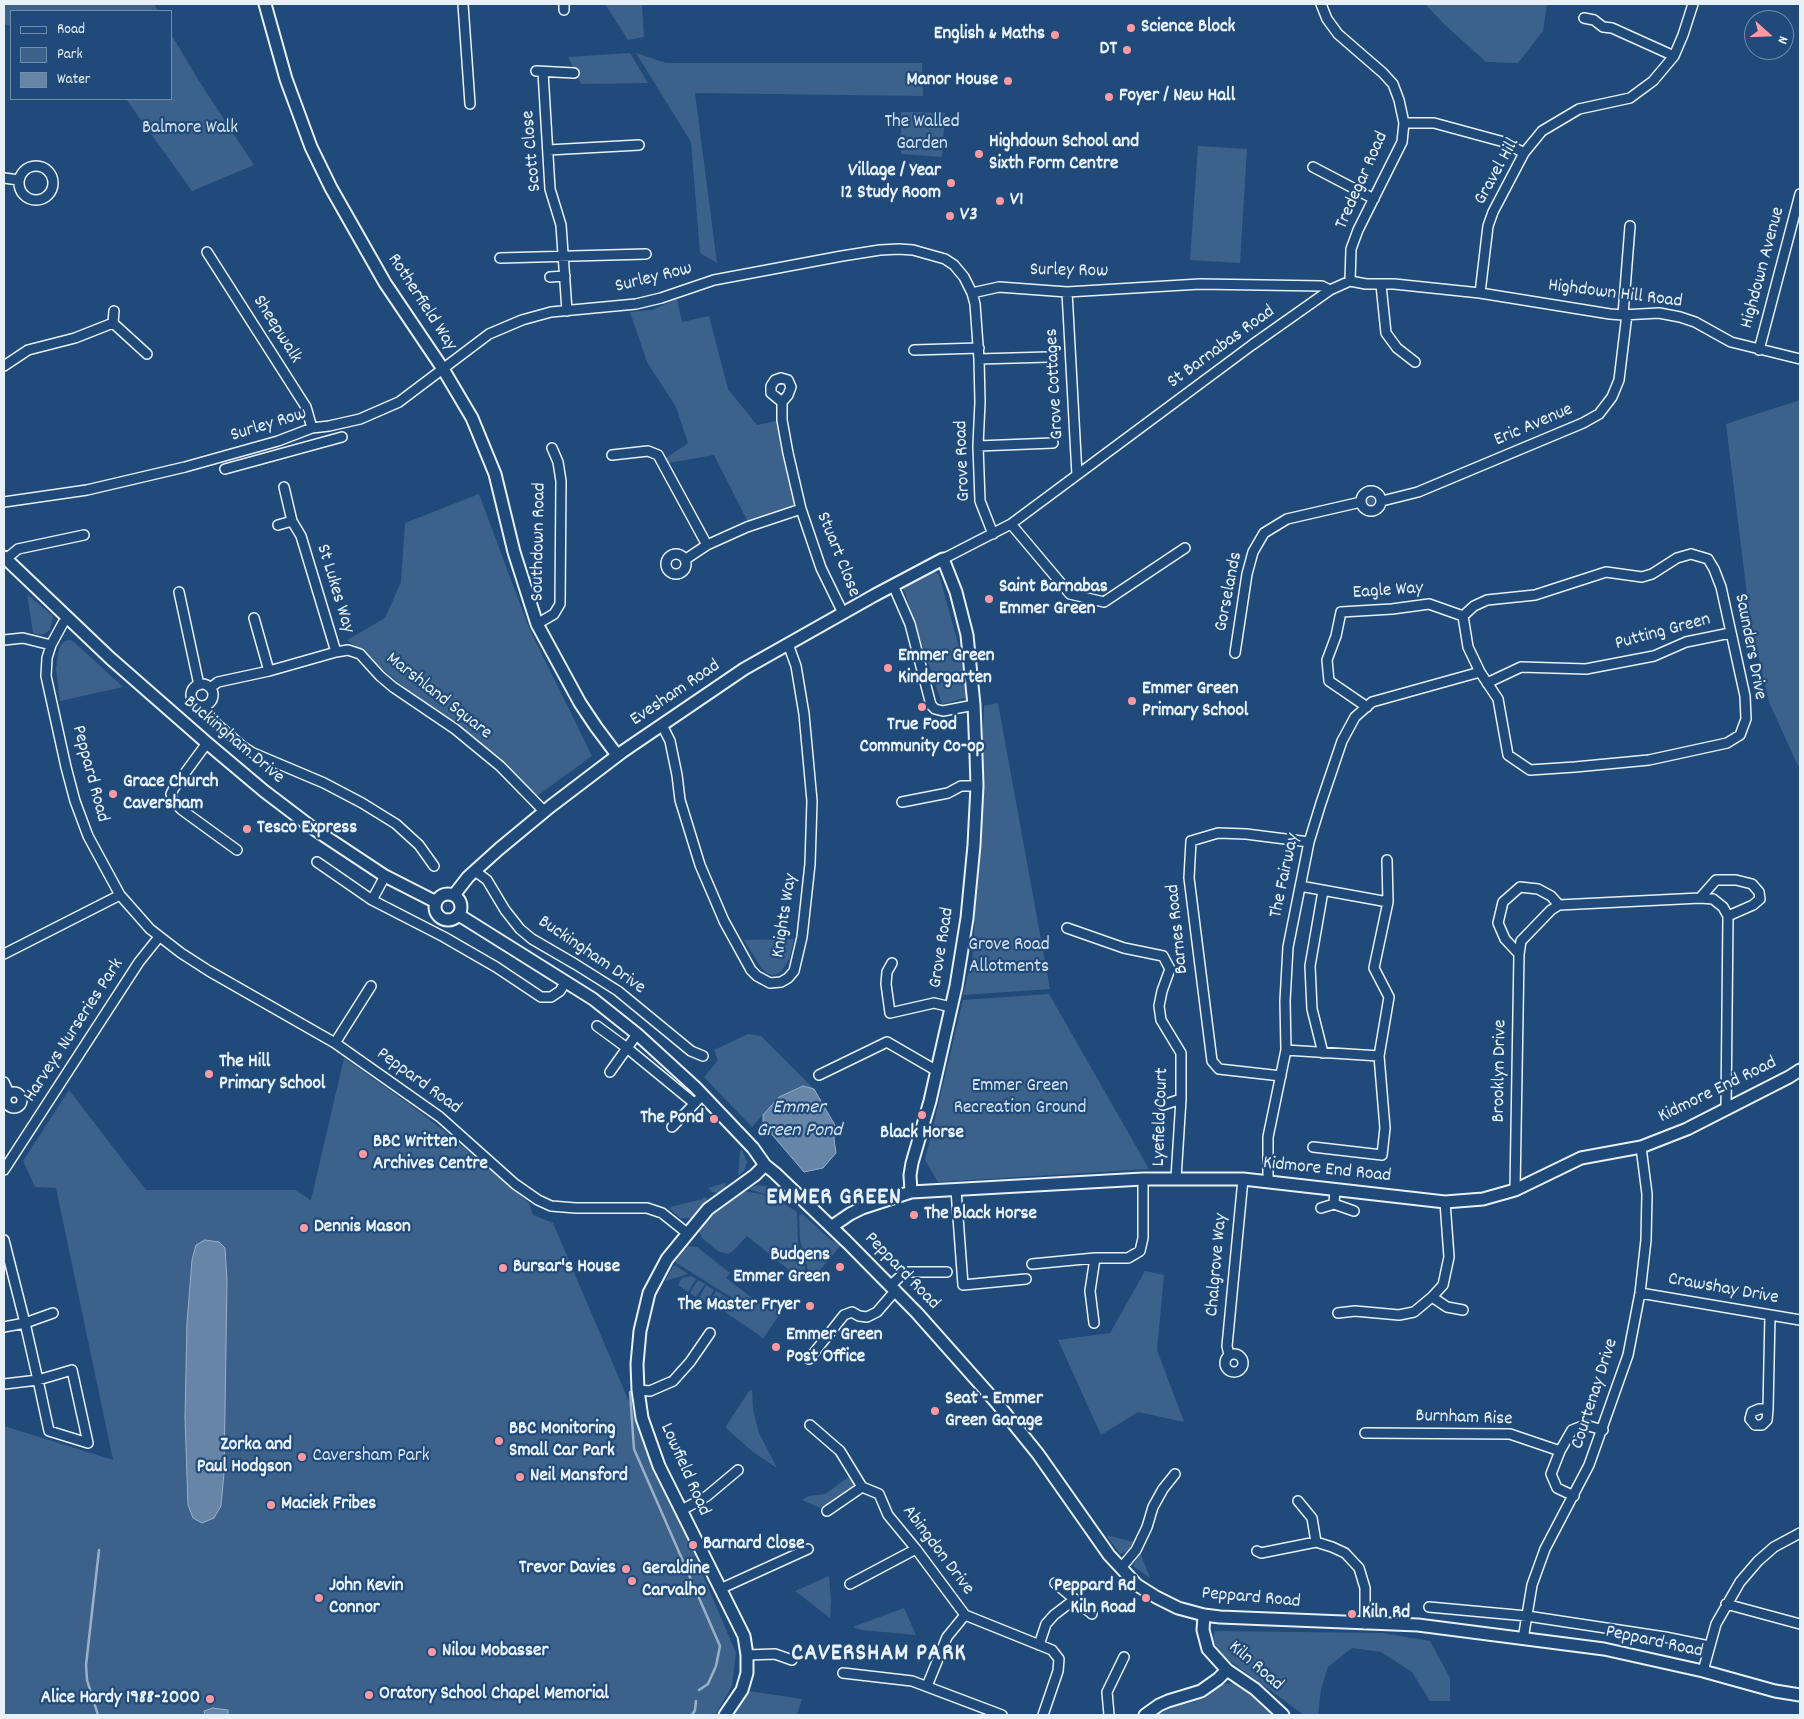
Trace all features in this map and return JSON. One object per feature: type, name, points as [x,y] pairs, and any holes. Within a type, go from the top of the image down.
[{"type":"street","name":"Rotherfield Way","points":[[265,4],[286,79],[311,147],[330,188],[385,283],[443,369],[472,418],[485,446],[495,474],[516,561],[537,624]]},
{"type":"street","points":[[462,4],[470,104]]},
{"type":"street","name":"Tredegar Road","points":[[1321,4],[1327,19],[1338,34],[1383,72],[1393,84],[1404,123],[1402,142],[1358,230],[1351,249],[1350,281]]},
{"type":"street","name":"Gravel Hill","points":[[1480,294],[1488,226],[1524,153],[1542,131],[1578,109],[1630,98],[1653,81],[1674,56],[1684,35],[1693,4]]},
{"type":"street","points":[[1584,18],[1594,20],[1603,27],[1612,28],[1674,56]]},
{"type":"street","name":"Scott Close","points":[[567,311],[561,225],[550,189],[540,72],[574,73]]},
{"type":"street","points":[[1404,123],[1434,123],[1504,142],[1524,153]]},
{"type":"street","points":[[548,150],[639,145]]},
{"type":"street","points":[[1313,167],[1374,199]]},
{"type":"street","points":[[4,178],[19,180]]},
{"type":"street","name":"Highdown Avenue","points":[[1759,350],[1800,194]]},
{"type":"street","name":"Eric Avenue","points":[[1382,501],[1418,492],[1583,423],[1599,414],[1612,397],[1619,380],[1630,226]]},
{"type":"street","name":"Surley Row","points":[[4,502],[88,490],[185,468],[278,442],[309,430],[360,419],[399,402],[490,334],[504,327],[551,312],[636,304],[661,298],[714,280],[842,256],[900,249],[936,256],[954,265],[964,277],[972,293],[999,287],[1067,292],[1200,284],[1322,286],[1330,290]]},
{"type":"street","name":"Sheepwalk","points":[[207,252],[306,407],[311,446]]},
{"type":"street","points":[[500,258],[646,254]]},
{"type":"street","points":[[550,277],[564,276]]},
{"type":"street","points":[[1350,281],[1480,294]]},
{"type":"street","name":"St Barnabas Road","points":[[993,534],[1010,524],[1252,345],[1330,290],[1350,281]]},
{"type":"street","points":[[1381,285],[1386,333],[1397,348],[1415,362]]},
{"type":"street","name":"Grove Cottages","points":[[1067,292],[1077,475]]},
{"type":"street","name":"Grove Road","points":[[972,293],[975,304],[979,348],[980,402],[978,446],[980,501],[993,534]]},
{"type":"street","name":"Highdown Hill Road","points":[[1480,294],[1625,314],[1659,313],[1680,317],[1695,322],[1731,342],[1800,360]]},
{"type":"street","points":[[113,323],[114,311]]},
{"type":"street","points":[[113,323],[147,354]]},
{"type":"street","points":[[4,366],[28,350],[75,338],[113,323]]},
{"type":"street","points":[[914,350],[979,348]]},
{"type":"street","points":[[979,359],[1048,357]]},
{"type":"street","name":"Stuart Close","points":[[782,402],[782,420],[801,509],[821,568],[843,613]]},
{"type":"street","points":[[225,469],[342,437]]},
{"type":"street","name":"Grove Cottages","points":[[978,446],[1053,443]]},
{"type":"street","name":"Southdown Road","points":[[552,448],[558,462],[560,481],[560,604],[554,614],[537,624],[580,703],[617,755]]},
{"type":"street","points":[[612,455],[648,451],[658,455],[707,544]]},
{"type":"street","name":"St Lukes Way","points":[[284,487],[292,521],[301,536],[336,652]]},
{"type":"street","points":[[1370,490],[1380,494],[1382,501],[1380,507],[1374,511],[1364,509],[1361,502],[1362,496],[1370,490]]},
{"type":"street","name":"Gorselands","points":[[1235,653],[1247,574],[1253,552],[1264,533],[1287,519],[1361,502]]},
{"type":"street","name":"Stuart Close","points":[[686,559],[707,544],[747,527],[801,509]]},
{"type":"street","points":[[278,525],[292,521]]},
{"type":"street","points":[[1010,524],[1070,594],[1104,602],[1185,548]]},
{"type":"street","points":[[943,559],[993,534]]},
{"type":"street","points":[[68,619],[5,558],[18,549],[84,535]]},
{"type":"street","name":"Saunders Drive","points":[[1691,554],[1708,559],[1714,569],[1730,633],[1745,696],[1746,719],[1740,735],[1727,743],[1649,760],[1584,767],[1530,770],[1508,755],[1498,699],[1480,672],[1468,647],[1462,616],[1474,606],[1487,600],[1535,595],[1606,572],[1642,577],[1652,574],[1677,558],[1691,554]]},
{"type":"street","name":"Grove Road","points":[[911,1192],[910,1175],[912,1163],[937,1071],[967,918],[977,786],[974,705],[967,634],[956,592],[943,559]]},
{"type":"street","name":"Evesham Road","points":[[454,895],[474,871],[544,811],[617,755],[744,669],[943,559]]},
{"type":"street","points":[[893,585],[910,624],[931,705],[935,709],[943,711],[974,705]]},
{"type":"street","points":[[179,592],[199,685]]},
{"type":"street","name":"Eagle Way","points":[[1367,707],[1329,681],[1328,660],[1341,612],[1429,604],[1462,616]]},
{"type":"street","points":[[254,618],[269,671]]},
{"type":"street","name":"Peppard Road","points":[[68,619],[63,623],[51,645],[47,658],[46,676],[75,801],[88,836],[120,895],[135,914],[159,937],[209,971],[335,1043],[440,1117],[515,1184],[538,1200],[551,1206],[576,1208],[647,1208],[662,1213],[687,1233]]},
{"type":"street","name":"Buckingham Drive","points":[[68,619],[207,743],[264,791],[385,876],[436,902]]},
{"type":"street","name":"Putting Green","points":[[1488,683],[1521,667],[1586,669],[1654,656],[1686,642],[1730,633]]},
{"type":"street","points":[[4,640],[23,638],[51,645]]},
{"type":"street","name":"Knights Way","points":[[662,725],[670,741],[680,800],[700,865],[724,921],[756,976],[770,983],[781,982],[794,971],[802,937],[810,864],[812,810],[804,714],[796,666],[788,644]]},
{"type":"street","name":"Marshland Square","points":[[210,688],[218,682],[269,671],[336,652],[348,650],[360,654],[380,676],[455,729],[500,766],[544,811]]},
{"type":"street","name":"The Fairway","points":[[1268,1181],[1268,1137],[1286,1050],[1285,1001],[1288,947],[1310,842],[1321,802],[1342,741],[1355,717],[1372,702],[1480,672]]},
{"type":"street","points":[[199,685],[205,685],[210,688],[213,697],[210,703],[205,706],[198,706],[191,698],[193,688],[199,685]]},
{"type":"street","name":"Buckingham Drive","points":[[205,706],[211,719],[253,753],[324,783],[396,824],[418,845],[434,866]]},
{"type":"street","points":[[207,743],[171,794],[173,801],[182,810],[237,850]]},
{"type":"street","points":[[902,802],[948,793],[961,786],[977,786]]},
{"type":"street","name":"Barnes Road","points":[[1281,1076],[1219,1069],[1212,1061],[1189,878],[1191,841],[1218,832],[1310,842]]},
{"type":"street","points":[[1313,1147],[1382,1155],[1385,1128],[1379,1056],[1389,997],[1374,968],[1388,902],[1387,860]]},
{"type":"street","name":"Buckingham Drive","points":[[317,862],[372,900],[444,936],[496,966],[541,997],[551,998],[560,991],[566,981]]},
{"type":"street","name":"Buckingham Drive","points":[[474,871],[487,880],[515,923],[532,939],[618,991],[691,1051],[703,1056]]},
{"type":"street","points":[[372,900],[385,876]]},
{"type":"street","points":[[1700,898],[1716,880],[1736,880],[1752,884],[1759,892],[1760,899],[1753,905],[1728,916]]},
{"type":"street","points":[[1300,886],[1388,902]]},
{"type":"street","points":[[1519,954],[1505,939],[1498,923],[1503,902],[1520,887],[1538,889],[1551,896],[1559,906],[1700,898],[1713,899],[1723,907],[1728,916],[1726,1110]]},
{"type":"street","points":[[1323,891],[1310,966],[1312,1009],[1323,1053]]},
{"type":"street","points":[[4,954],[120,895]]},
{"type":"street","points":[[443,895],[454,895],[462,906],[459,915],[452,920],[443,919],[437,913],[436,902],[443,895]]},
{"type":"street","name":"Brooklyn Drive","points":[[1515,1190],[1519,954],[1521,941],[1550,910],[1559,906]]},
{"type":"street","name":"Buckingham Drive","points":[[459,915],[566,981],[614,1015],[675,1067],[753,1148],[765,1165]]},
{"type":"street","name":"Lyefield Court","points":[[1067,928],[1124,948],[1164,956],[1170,969],[1159,1006],[1161,1020],[1181,1053],[1181,1099],[1176,1178]]},
{"type":"street","name":"Harveys Nurseries Park","points":[[4,1170],[138,962],[159,937]]},
{"type":"street","points":[[892,963],[887,972],[886,984],[890,1013],[934,1004],[951,1007]]},
{"type":"street","points":[[335,1043],[371,986]]},
{"type":"street","points":[[597,1026],[694,1103]]},
{"type":"street","points":[[610,1072],[637,1034]]},
{"type":"street","points":[[819,1075],[887,1042],[937,1071]]},
{"type":"street","points":[[1286,1050],[1379,1056]]},
{"type":"street","name":"Kidmore End Road","points":[[831,1227],[862,1208],[911,1192],[1143,1179],[1243,1179],[1445,1202],[1483,1199],[1515,1190],[1581,1158],[1641,1147],[1687,1129],[1790,1077],[1800,1070]]},
{"type":"street","points":[[4,1082],[9,1093]]},
{"type":"street","points":[[672,1127],[703,1095]]},
{"type":"street","points":[[1163,1106],[1181,1099]]},
{"type":"street","name":"Courtenay Drive","points":[[1523,1639],[1532,1585],[1545,1549],[1589,1465],[1628,1355],[1640,1293],[1646,1240],[1647,1194],[1641,1147]]},
{"type":"street","points":[[687,1233],[708,1209],[755,1175],[765,1165]]},
{"type":"street","name":"Peppard Road","points":[[765,1165],[894,1288],[1002,1410],[1038,1454],[1109,1555],[1121,1568],[1137,1585],[1178,1608],[1204,1615],[1365,1624],[1418,1624],[1604,1649],[1703,1671],[1775,1691],[1800,1695]]},
{"type":"street","points":[[1032,1264],[1095,1258],[1128,1258],[1140,1251],[1143,1238],[1143,1179]]},
{"type":"street","name":"Chalgrove Way","points":[[1229,1354],[1227,1346],[1243,1179]]},
{"type":"street","points":[[1334,1204],[1335,1189]]},
{"type":"street","points":[[956,1190],[963,1285],[1026,1279]]},
{"type":"street","points":[[1338,1313],[1355,1310],[1399,1315],[1414,1312],[1432,1297],[1443,1285],[1449,1257],[1445,1202]]},
{"type":"street","points":[[1320,1208],[1334,1204],[1354,1211]]},
{"type":"street","name":"Lowfield Road","points":[[687,1233],[667,1259],[650,1293],[640,1331],[637,1364],[638,1390],[642,1418],[659,1466],[744,1636],[747,1673],[742,1690],[731,1709],[725,1715]]},
{"type":"street","points":[[4,1240],[25,1323],[38,1380],[49,1431],[88,1443],[72,1370],[38,1380],[4,1384]]},
{"type":"street","points":[[1094,1323],[1090,1291],[1095,1258]]},
{"type":"street","points":[[809,1359],[844,1315],[852,1312],[859,1316],[867,1317],[877,1312],[905,1272],[948,1272]]},
{"type":"street","name":"Crawshay Drive","points":[[1640,1293],[1800,1320]]},
{"type":"street","points":[[1432,1297],[1447,1307],[1463,1310]]},
{"type":"street","points":[[4,1327],[25,1323],[53,1313]]},
{"type":"street","points":[[1768,1409],[1770,1315]]},
{"type":"street","points":[[638,1390],[650,1391],[673,1381],[690,1362],[710,1333]]},
{"type":"street","points":[[810,1425],[840,1451],[862,1487],[828,1512]]},
{"type":"street","points":[[1574,1496],[1557,1488],[1552,1474],[1560,1450],[1572,1430],[1585,1425],[1603,1430]]},
{"type":"street","name":"Burnham Rise","points":[[1364,1433],[1510,1434],[1560,1450]]},
{"type":"street","points":[[724,1468],[730,1476]]},
{"type":"street","points":[[682,1510],[707,1496],[738,1470]]},
{"type":"street","points":[[1121,1568],[1136,1550],[1147,1527],[1153,1507],[1175,1474]]},
{"type":"street","name":"Abingdon Drive","points":[[862,1487],[879,1494],[888,1515],[965,1615],[1052,1650],[1059,1659],[1058,1671],[1043,1715]]},
{"type":"street","points":[[1298,1501],[1312,1518],[1316,1542]]},
{"type":"street","points":[[1703,1671],[1716,1624],[1740,1582],[1774,1546],[1800,1533]]},
{"type":"street","points":[[1257,1551],[1261,1553],[1316,1542],[1332,1546],[1345,1553],[1359,1568],[1365,1588],[1365,1624]]},
{"type":"street","points":[[720,1589],[808,1549]]},
{"type":"street","points":[[850,1584],[916,1549]]},
{"type":"street","points":[[1055,1583],[1092,1614]]},
{"type":"street","points":[[1039,1645],[1046,1624],[1054,1615],[1075,1599]]},
{"type":"street","points":[[1726,1604],[1800,1624]]},
{"type":"street","name":"Peppard Road","points":[[1429,1607],[1527,1616],[1665,1637],[1709,1646]]},
{"type":"street","points":[[927,1686],[947,1637],[965,1615]]},
{"type":"street","name":"Kiln Road","points":[[1204,1615],[1203,1630],[1208,1649],[1227,1670],[1255,1689],[1283,1715]]},
{"type":"street","points":[[747,1655],[774,1654],[792,1660]]},
{"type":"street","points":[[1109,1715],[1107,1692],[1124,1657]]},
{"type":"street","points":[[1145,1715],[1168,1701],[1201,1691],[1227,1670]]},
{"type":"street","points":[[843,1673],[912,1681],[1002,1715]]},
{"type":"green space","points":[[4,4],[154,4],[157,10],[10,10],[10,26],[4,24]]},
{"type":"green space","points":[[605,4],[642,4],[644,37],[628,40]]},
{"type":"green space","points":[[1425,4],[1547,4],[1543,31],[1518,63],[1486,62]]},
{"type":"green space","name":"Balmore Walk","points":[[172,36],[254,165],[192,191],[127,100],[172,100]]},
{"type":"green space","points":[[630,53],[648,83],[581,84],[568,57]]},
{"type":"green space","points":[[636,53],[666,63],[922,63],[923,96],[695,93],[717,263],[700,253],[691,142]]},
{"type":"green space","name":"The Walled Garden","points":[[901,112],[945,113],[942,157],[901,154]]},
{"type":"green space","points":[[1198,146],[1247,149],[1240,263],[1190,260]]},
{"type":"green space","points":[[677,299],[682,322],[709,316],[728,389],[757,425],[782,420],[801,509],[750,526],[714,455],[668,463],[666,458],[688,443],[676,407],[647,362],[630,312],[652,310]]},
{"type":"green space","points":[[1800,400],[1800,764],[1798,766],[1769,702],[1750,619],[1726,424]]},
{"type":"green space","points":[[479,494],[529,628],[592,756],[537,796],[347,640],[385,618],[401,582],[405,523]]},
{"type":"green space","points":[[1371,495],[1377,501],[1371,507],[1365,501]]},
{"type":"green space","points":[[933,570],[939,575],[957,640],[969,697],[942,704],[903,587]]},
{"type":"green space","points":[[27,594],[53,616],[50,630],[44,634],[33,633]]},
{"type":"green space","points":[[70,640],[123,687],[60,701],[56,669],[58,654],[60,646],[64,641]]},
{"type":"green space","name":"Grove Road Allotments","points":[[998,703],[1050,989],[963,995],[973,954],[984,706]]},
{"type":"green space","points":[[794,939],[790,958],[781,972],[775,975],[768,974],[762,969],[744,940]]},
{"type":"green space","name":"Emmer Green Recreation Ground","points":[[1049,994],[1149,1169],[938,1182],[925,1160],[963,1000]]},
{"type":"green space","points":[[748,1034],[761,1036],[814,1089],[803,1086],[779,1097],[752,1127],[704,1077],[718,1060],[714,1050]]},
{"type":"green space","points":[[642,1044],[674,1073],[695,1097],[639,1045]]},
{"type":"green space","name":"Caversham Park","points":[[344,1058],[443,1130],[529,1203],[533,1215],[553,1223],[736,1653],[732,1686],[715,1715],[4,1715],[4,1426],[113,1460],[56,1188],[35,1187],[23,1161],[69,1090],[146,1190],[295,1190],[311,1200]]},
{"type":"green space","points":[[740,1150],[742,1150],[747,1162],[744,1171],[738,1176]]},
{"type":"green space","points":[[725,1183],[726,1188],[718,1193],[712,1192],[708,1188]]},
{"type":"green space","points":[[757,1185],[771,1187],[784,1200],[748,1189]]},
{"type":"green space","points":[[743,1191],[761,1194],[783,1203],[797,1212],[798,1243],[808,1279],[805,1283],[747,1236],[728,1254],[718,1251],[702,1238],[699,1231],[702,1230],[704,1223]]},
{"type":"green space","points":[[703,1197],[707,1198],[707,1202],[691,1218],[680,1218],[671,1210],[670,1207],[703,1199]]},
{"type":"green space","points":[[802,1214],[831,1240],[841,1245],[815,1276],[809,1275],[800,1240],[799,1216]]},
{"type":"green space","points":[[687,1246],[697,1247],[730,1273],[726,1278],[769,1311],[773,1306],[781,1312],[763,1339],[725,1312],[734,1299],[675,1262]]},
{"type":"green space","points":[[674,1265],[688,1274],[665,1281]]},
{"type":"green space","points":[[1145,1271],[1164,1275],[1157,1350],[1184,1422],[1138,1412],[1101,1435],[1058,1340],[1110,1333]]},
{"type":"green space","points":[[691,1276],[696,1279],[688,1292],[678,1285],[682,1278]]},
{"type":"green space","points":[[698,1280],[705,1284],[696,1297],[690,1293]]},
{"type":"green space","points":[[706,1285],[714,1290],[706,1303],[699,1298]]},
{"type":"green space","points":[[716,1291],[723,1295],[714,1308],[708,1304]]},
{"type":"green space","points":[[724,1296],[729,1299],[721,1312],[715,1309]]},
{"type":"green space","points":[[752,1390],[753,1410],[759,1433],[777,1468],[753,1452],[726,1426],[749,1391]]},
{"type":"green space","points":[[854,1473],[862,1487],[827,1511],[802,1500],[809,1496],[825,1494]]},
{"type":"green space","points":[[1106,1535],[1133,1542],[1130,1550],[1120,1554]]},
{"type":"green space","points":[[1140,1552],[1150,1578],[1133,1566]]},
{"type":"green space","points":[[829,1576],[831,1601],[830,1618],[795,1591]]},
{"type":"green space","points":[[904,1608],[916,1635],[862,1630],[853,1627]]},
{"type":"green space","points":[[1215,1631],[1383,1633],[1430,1641],[1450,1678],[1450,1701],[1430,1701],[1412,1672],[1381,1652],[1352,1648],[1328,1667],[1321,1689],[1318,1715],[1304,1715],[1219,1653],[1213,1638]]},
{"type":"green space","points":[[1234,1683],[1250,1694],[1272,1715],[1158,1715],[1171,1708],[1204,1699],[1223,1684]]},
{"type":"green space","points":[[742,1690],[802,1699],[797,1715],[725,1715]]},
{"type":"water","name":"Emmer Green Pond","points":[[803,1086],[814,1089],[836,1127],[834,1139],[836,1153],[823,1168],[804,1172],[763,1124],[763,1115],[779,1097]]},
{"type":"water","points":[[205,1240],[219,1242],[225,1248],[227,1281],[224,1473],[221,1506],[214,1518],[202,1523],[193,1518],[188,1505],[185,1417],[187,1323],[192,1260],[196,1245]]},
{"type":"water","points":[[213,1708],[228,1710],[228,1715],[205,1715],[204,1711]]},
{"type":"waterway","points":[[630,1392],[634,1449],[720,1646],[716,1666],[708,1684],[699,1690]]},
{"type":"waterway","points":[[98,1715],[87,1680],[86,1665],[99,1550]]},
{"type":"waterway","points":[[692,1715],[695,1710],[696,1701]]},
{"type":"place","name":"Science Block","points":[[1131,28]]},
{"type":"place","name":"English & Maths","points":[[1055,35]]},
{"type":"place","name":"DT","points":[[1127,50]]},
{"type":"place","name":"Manor House","points":[[1008,81]]},
{"type":"place","name":"Foyer / New Hall","points":[[1109,97]]},
{"type":"place","name":"Highdown School and Sixth Form Centre","points":[[979,154]]},
{"type":"place","name":"Village / Year 12 Study Room","points":[[951,183]]},
{"type":"place","name":"V1","points":[[1000,201]]},
{"type":"place","name":"V3","points":[[950,216]]},
{"type":"place","name":"Saint Barnabas Emmer Green","points":[[989,599]]},
{"type":"place","name":"Emmer Green Kindergarten","points":[[888,668]]},
{"type":"place","name":"Emmer Green Primary School","points":[[1132,701]]},
{"type":"place","name":"True Food Community Co-op","points":[[922,707]]},
{"type":"place","name":"Grace Church Caversham","points":[[113,794]]},
{"type":"place","name":"Tesco Express","points":[[247,829]]},
{"type":"place","name":"The Hill Primary School","points":[[209,1074]]},
{"type":"place","name":"Black Horse","points":[[922,1115]]},
{"type":"place","name":"The Pond","points":[[714,1119]]},
{"type":"place","name":"BBC Written Archives Centre","points":[[363,1154]]},
{"type":"place","name":"The Black Horse","points":[[914,1215]]},
{"type":"place","name":"Dennis Mason","points":[[304,1228]]},
{"type":"place","name":"Budgens Emmer Green","points":[[840,1267]]},
{"type":"place","name":"Bursar's House","points":[[503,1268]]},
{"type":"place","name":"The Master Fryer","points":[[810,1306]]},
{"type":"place","name":"Emmer Green Post Office","points":[[776,1347]]},
{"type":"place","name":"Seat - Emmer Green Garage","points":[[935,1411]]},
{"type":"place","name":"BBC Monitoring Small Car Park","points":[[499,1441]]},
{"type":"place","name":"Zorka and Paul Hodgson","points":[[302,1457]]},
{"type":"place","name":"Neil Mansford","points":[[520,1477]]},
{"type":"place","name":"Maciek Fribes","points":[[271,1505]]},
{"type":"place","name":"Barnard Close","points":[[693,1545]]},
{"type":"place","name":"Trevor Davies","points":[[626,1569]]},
{"type":"place","name":"Geraldine Carvalho","points":[[632,1581]]},
{"type":"place","name":"John Kevin Connor","points":[[319,1598]]},
{"type":"place","name":"Peppard Rd Kiln Road","points":[[1146,1598]]},
{"type":"place","name":"Kiln Rd","points":[[1352,1614]]},
{"type":"place","name":"Nilou Mobasser","points":[[432,1652]]},
{"type":"place","name":"Oratory School Chapel Memorial","points":[[369,1695]]},
{"type":"place","name":"Alice Hardy 1988-2000","points":[[210,1699]]},
{"type":"district","name":"EMMER GREEN","points":[[834,1200]]},
{"type":"district","name":"CAVERSHAM PARK","points":[[879,1656]]}]
